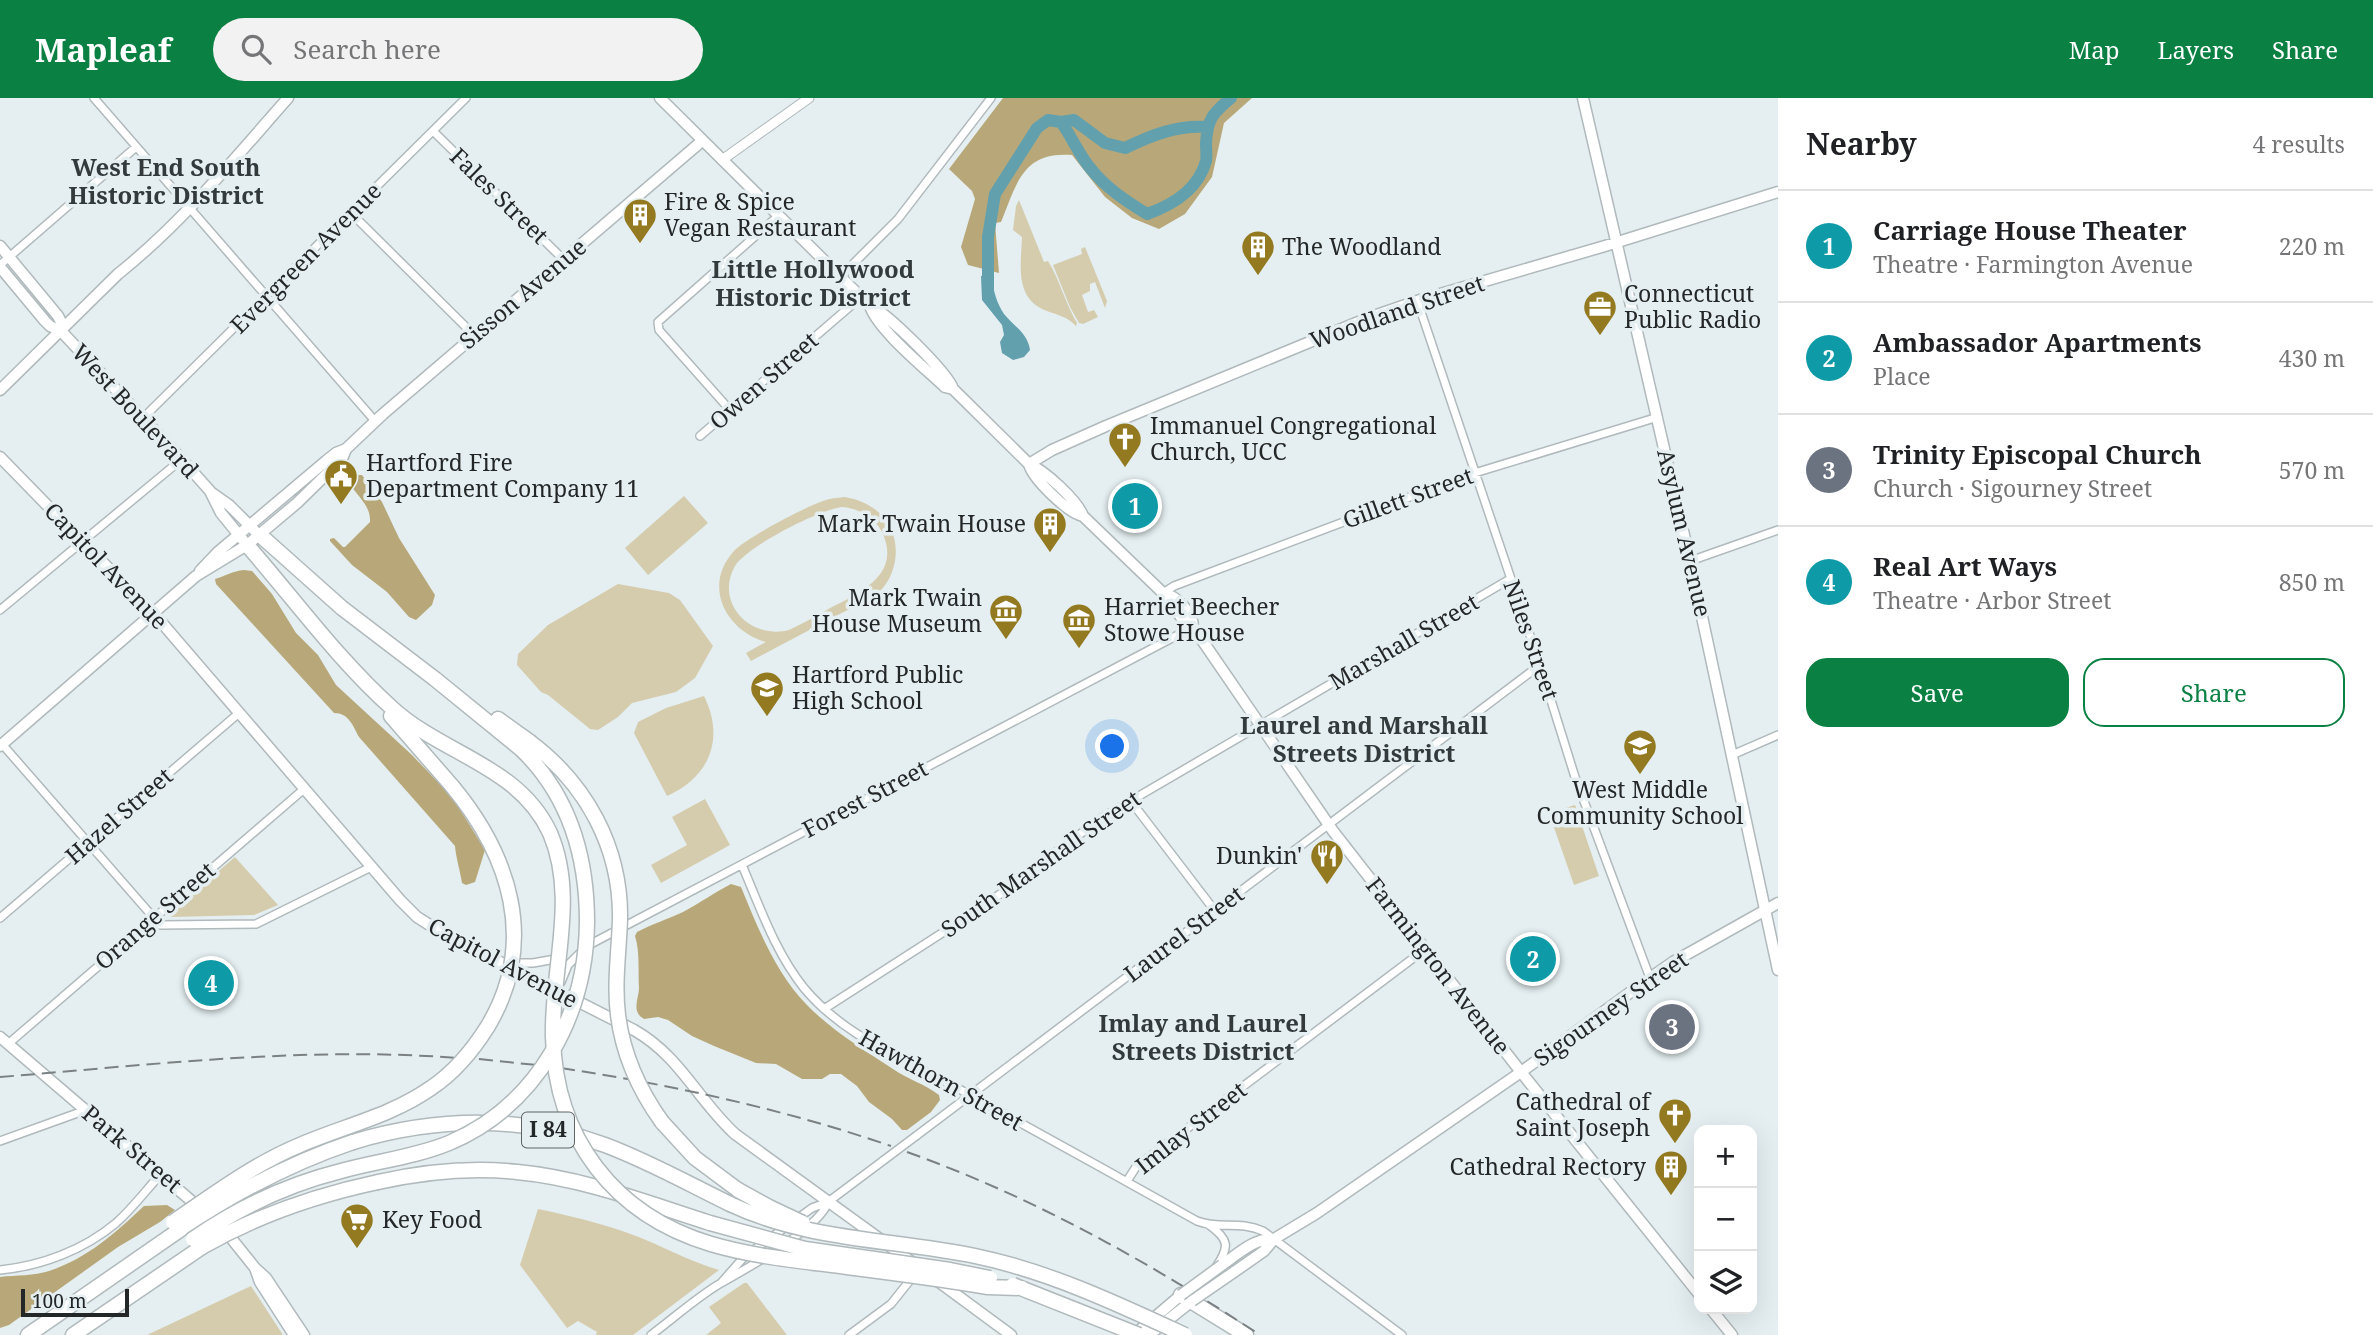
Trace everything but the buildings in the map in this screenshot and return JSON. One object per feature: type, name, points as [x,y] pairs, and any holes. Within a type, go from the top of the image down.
[{"type":"highway","points":[[255,530],[334,601],[525,746],[561,768],[583,794],[607,844],[615,875],[619,907],[616,990],[620,1029],[636,1079],[662,1122],[695,1158],[738,1190],[823,1234]]},
{"type":"highway","points":[[177,1225],[236,1179],[267,1160],[311,1140],[387,1113],[421,1095],[457,1066],[483,1032],[499,1005],[509,974],[513,941],[512,904],[505,875],[489,839],[470,809],[243,540]]},
{"type":"highway","points":[[369,688],[418,728],[513,784],[536,807],[550,833],[559,857],[564,886],[553,1018],[557,1078],[565,1108],[579,1141],[597,1170],[613,1188],[637,1208],[668,1226],[695,1239],[728,1248],[780,1258],[988,1287],[1022,1288]]},
{"type":"highway","points":[[197,1243],[242,1209],[293,1186],[336,1172],[429,1150],[460,1137],[504,1108],[546,1062],[566,1027],[578,992],[586,945],[586,898],[580,858],[566,812],[525,746]]},
{"type":"highway","name":"I 84","points":[[28,1335],[140,1256],[177,1225],[268,1177],[354,1142],[410,1129],[453,1123],[497,1123],[573,1135],[610,1147],[730,1205],[769,1220],[823,1234],[958,1253],[1008,1264],[1098,1297],[1185,1335]]},
{"type":"highway","name":"I 84","points":[[73,1335],[136,1291],[197,1243],[333,1193],[377,1182],[479,1170],[517,1171],[580,1183],[805,1249],[959,1271],[1022,1288],[1136,1335]]},
{"type":"highway","points":[[1186,1298],[1246,1335]]},
{"type":"main road","points":[[0,390],[190,209],[288,98]]},
{"type":"main road","name":"Farmington Avenue","points":[[660,98],[870,306],[873,316],[902,345],[945,387],[953,389],[1029,464],[1036,478],[1070,512],[1083,516],[1163,593],[1175,598],[1191,616],[1193,627],[1328,825],[1424,950],[1694,1288]]},
{"type":"main road","name":"Asylum Avenue","points":[[1583,98],[1658,417],[1778,970]]},
{"type":"main road","name":"Sisson Avenue","points":[[255,530],[313,472],[336,453],[346,449],[375,421],[702,141]]},
{"type":"main road","name":"Woodland Street","points":[[1029,464],[1052,450],[1147,408],[1368,317],[1778,192]]},
{"type":"main road","name":"West Boulevard","points":[[0,246],[58,316],[61,331]]},
{"type":"main road","name":"West Boulevard","points":[[0,266],[45,321],[61,331],[182,459],[209,491],[221,513],[243,540]]},
{"type":"main road","name":"Sisson Avenue","points":[[1,745],[197,576],[321,481],[342,459],[346,449]]},
{"type":"main road","name":"Capitol Avenue","points":[[0,457],[153,614],[417,917],[654,1042],[678,1065],[734,1134],[1011,1335]]},
{"type":"main road","points":[[313,472],[321,481]]},
{"type":"main road","name":"West Boulevard","points":[[209,491],[229,505],[255,530]]},
{"type":"main road","name":"Sigourney Street","points":[[1136,1335],[1186,1298],[1234,1272],[1267,1249],[1274,1239],[1317,1213],[1521,1072],[1673,962],[1778,903]]},
{"type":"main road","name":"Park Street","points":[[4,1040],[223,1228],[255,1268],[267,1278],[303,1335]]},
{"type":"main road","name":"Sigourney Street","points":[[1149,1335],[1218,1267],[1254,1243],[1274,1239]]},
{"type":"main road","name":"Park Street","points":[[255,1268],[260,1282],[294,1335]]},
{"type":"main road","points":[[1715,1314],[1731,1335]]},
{"type":"street","points":[[94,98],[375,421]]},
{"type":"street","name":"Evergreen Avenue","points":[[144,417],[466,98]]},
{"type":"street","points":[[722,160],[809,98]]},
{"type":"street","points":[[840,277],[898,219],[991,98]]},
{"type":"street","name":"Fales Street","points":[[434,132],[564,260]]},
{"type":"street","points":[[0,266],[136,147]]},
{"type":"street","points":[[351,212],[475,336]]},
{"type":"street","points":[[730,410],[659,330],[658,321],[778,216]]},
{"type":"street","name":"Owen Street","points":[[700,436],[861,298]]},
{"type":"street","name":"Niles Street","points":[[1417,300],[1575,777],[1650,978]]},
{"type":"street","name":"Gillett Street","points":[[1163,593],[1171,587],[1475,473],[1658,417]]},
{"type":"street","points":[[0,610],[182,459]]},
{"type":"street","points":[[1690,561],[1778,530]]},
{"type":"street","name":"Marshall Street","points":[[1261,725],[1510,579]]},
{"type":"street","name":"Forest Street","points":[[558,992],[568,965],[587,946],[1193,627]]},
{"type":"street","name":"Laurel Street","points":[[721,1283],[744,1257],[812,1208],[828,1202],[1540,665]]},
{"type":"street","name":"Hazel Street","points":[[0,918],[239,713]]},
{"type":"street","name":"South Marshall Street","points":[[824,1009],[984,906],[1103,817],[1261,725]]},
{"type":"street","points":[[1732,755],[1778,735]]},
{"type":"street","points":[[1,745],[160,925],[257,924],[371,867]]},
{"type":"street","name":"Orange Street","points":[[4,1040],[304,789]]},
{"type":"street","points":[[1130,800],[1215,911]]},
{"type":"street","name":"Hawthorn Street","points":[[742,864],[781,953],[805,989],[848,1029],[1197,1221],[1209,1225],[1245,1225],[1263,1231],[1402,1335]]},
{"type":"street","name":"Imlay Street","points":[[1127,1181],[1136,1167],[1424,950]]},
{"type":"street","points":[[500,963],[533,963],[576,956]]},
{"type":"street","points":[[0,1141],[86,1110]]},
{"type":"street","points":[[0,1270],[52,1259],[95,1238],[117,1221],[161,1174]]},
{"type":"street","name":"Laurel Street","points":[[652,1335],[721,1283],[751,1267],[820,1216],[828,1202]]},
{"type":"street","points":[[1209,1225],[1226,1241],[1225,1252],[1218,1267]]},
{"type":"street","points":[[849,1335],[891,1304],[920,1268]]},
{"type":"shaded area","points":[[1003,98],[1252,98],[1224,123],[1212,177],[1185,214],[1159,229],[1132,218],[1105,197],[1072,155],[1055,155],[1032,164],[1017,183],[1001,222],[995,223],[999,273],[968,265],[961,247],[975,199],[972,191],[949,169]]},
{"type":"shaded area","points":[[1019,200],[1044,262],[1048,261],[1052,268],[1076,326],[1066,318],[1036,306],[1024,290],[1021,270],[1022,237],[1013,230]]},
{"type":"shaded area","points":[[1085,247],[1107,301],[1105,308],[1095,282],[1090,284],[1090,291],[1082,295],[1088,312],[1094,310],[1098,317],[1083,324],[1079,323],[1070,307],[1053,265],[1082,254],[1081,249]]},
{"type":"shaded area","points":[[357,475],[362,475],[382,502],[399,538],[435,595],[432,605],[416,620],[409,617],[387,592],[352,565],[330,541],[334,538],[345,547],[370,522],[366,506],[350,484]]},
{"type":"shaded area","points":[[684,496],[708,523],[648,575],[625,548]]},
{"type":"shaded area","points":[[844,497],[872,507],[887,522],[894,536],[896,552],[891,576],[882,589],[866,601],[751,661],[746,653],[766,642],[740,628],[723,605],[720,578],[725,565],[734,551],[763,531],[814,504]],"holes":[[[849,508],[871,518],[882,532],[887,547],[887,559],[875,580],[855,595],[789,630],[775,632],[762,629],[740,616],[729,593],[735,566],[742,558],[768,539],[802,521],[833,509]]]},
{"type":"shaded area","points":[[244,570],[252,571],[272,594],[296,633],[318,655],[336,685],[412,755],[453,798],[485,850],[475,882],[466,885],[462,883],[455,846],[359,737],[350,721],[343,715],[334,713],[216,584],[215,579]]},
{"type":"shaded area","points":[[618,584],[669,593],[680,600],[713,646],[695,678],[676,692],[632,703],[618,717],[598,730],[590,729],[541,692],[517,665],[518,654],[548,625]]},
{"type":"shaded area","points":[[704,696],[713,727],[710,755],[694,778],[667,796],[634,733],[638,722],[666,708]]},
{"type":"shaded area","points":[[705,799],[730,845],[661,883],[651,865],[687,845],[672,817]]},
{"type":"shaded area","points":[[1575,805],[1599,876],[1574,885],[1549,813]]},
{"type":"shaded area","points":[[235,857],[278,905],[254,915],[171,917],[172,911]]},
{"type":"shaded area","points":[[731,884],[741,887],[768,949],[785,978],[806,1004],[848,1039],[898,1073],[939,1095],[940,1100],[931,1112],[907,1130],[902,1130],[841,1074],[830,1074],[822,1079],[802,1079],[776,1064],[756,1063],[714,1046],[692,1036],[668,1020],[658,1017],[644,1019],[640,1016],[637,1011],[637,932],[683,912]]},
{"type":"shaded area","points":[[167,1205],[175,1210],[160,1222],[118,1247],[9,1325],[0,1328],[0,1277],[37,1274],[63,1266],[100,1244],[144,1206]]},
{"type":"shaded area","points":[[538,1209],[625,1232],[719,1270],[633,1335],[596,1335],[597,1332],[578,1321],[567,1328],[520,1265]]},
{"type":"shaded area","points":[[747,1283],[787,1335],[706,1335],[721,1323],[709,1307]]},
{"type":"shaded area","points":[[251,1286],[283,1335],[147,1335]]},
{"type":"water","points":[[981,276],[992,278],[1002,310],[1029,344],[1030,350],[1024,357],[1013,360],[1002,353],[1002,325],[982,300]]},
{"type":"waterway","points":[[988,290],[988,237],[995,194],[1037,128],[1048,120],[1061,122],[1097,176],[1117,194],[1147,214],[1175,201],[1197,180],[1206,161],[1210,122],[1215,113],[1231,98]]},
{"type":"waterway","points":[[1061,122],[1074,120],[1105,143],[1125,148],[1165,132],[1207,127]]},
{"type":"railway","points":[[0,1077],[228,1058],[343,1054],[457,1058]]},
{"type":"railway","points":[[479,1059],[536,1065]]},
{"type":"railway","points":[[561,1068],[728,1099],[891,1146]]},
{"type":"railway","points":[[907,1152],[1045,1210],[1133,1257],[1260,1335]]},
{"type":"place","name":"Fire & Spice Vegan Restaurant","points":[[640,245]]},
{"type":"place","name":"The Woodland","points":[[1258,277]]},
{"type":"place","name":"Connecticut Public Radio","points":[[1600,337]]},
{"type":"place","name":"Immanuel Congregational Church, UCC","points":[[1125,469]]},
{"type":"place","name":"Hartford Fire Department Company 11","points":[[341,506]]},
{"type":"place","name":"Carriage House Theater","points":[[1135,506]]},
{"type":"place","name":"Mark Twain House","points":[[1050,554]]},
{"type":"place","name":"Mark Twain House Museum","points":[[1006,641]]},
{"type":"place","name":"Harriet Beecher Stowe House","points":[[1079,650]]},
{"type":"place","name":"Hartford Public High School","points":[[767,718]]},
{"type":"place","name":"West Middle Community School","points":[[1640,776]]},
{"type":"place","name":"Dunkin'","points":[[1327,886]]},
{"type":"place","name":"Ambassador Apartments","points":[[1533,959]]},
{"type":"place","name":"Real Art Ways","points":[[211,983]]},
{"type":"place","name":"Trinity Episcopal Church","points":[[1672,1027]]},
{"type":"place","name":"Cathedral of Saint Joseph","points":[[1675,1145]]},
{"type":"place","name":"Cathedral Rectory","points":[[1671,1197]]},
{"type":"place","name":"Key Food","points":[[357,1250]]},
{"type":"district","name":"West End South Historic District","points":[[166,182]]},
{"type":"district","name":"Little Hollywood Historic District","points":[[813,284]]},
{"type":"district","name":"Laurel and Marshall Streets District","points":[[1364,740]]},
{"type":"district","name":"Imlay and Laurel Streets District","points":[[1203,1038]]}]
